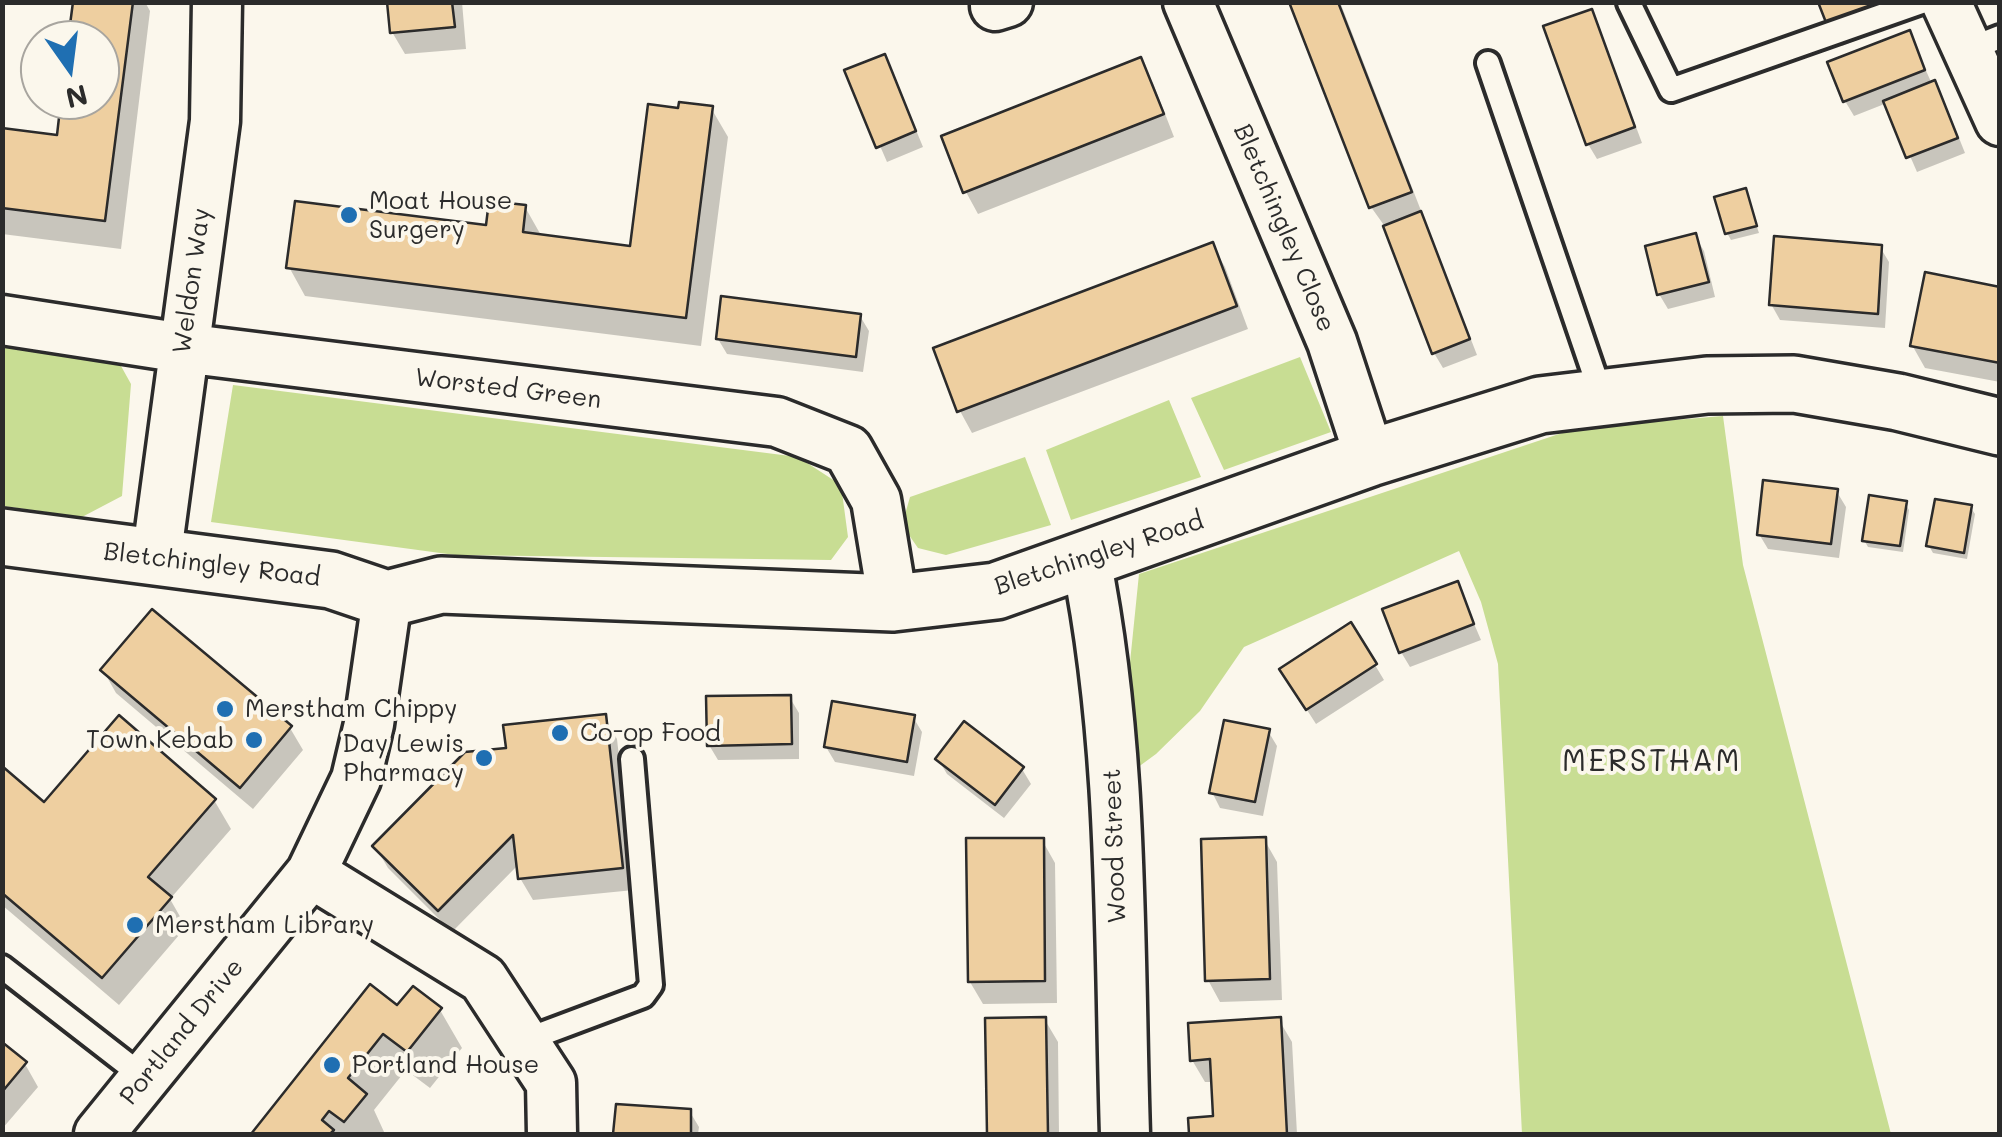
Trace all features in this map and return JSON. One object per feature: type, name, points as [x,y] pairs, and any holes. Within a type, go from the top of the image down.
[{"type":"street","name":"Weldon Way","points":[[156,560],[215,121],[217,2]]},
{"type":"street","name":"Bletchingley Close","points":[[1188,2],[1332,342],[1370,458]]},
{"type":"street","points":[[1946,2],[1983,44],[1996,107]]},
{"type":"street","name":"Worsted Green","points":[[2,320],[182,348],[777,422],[848,450],[876,500],[893,604]]},
{"type":"street","name":"Bletchingley Road","points":[[2,538],[331,580],[387,599],[441,585],[893,604],[996,591],[1370,458],[1540,405],[1708,385],[1794,384],[1898,402],[2000,427]]},
{"type":"street","name":"Wood Street","points":[[1086,560],[1102,636],[1114,788],[1125,1134]]},
{"type":"street","name":"Portland Drive","points":[[99,1134],[311,873],[356,780],[369,724],[387,599]]},
{"type":"street","points":[[311,873],[483,979],[550,1083],[552,1134]]},
{"type":"lane","points":[[1630,3],[1670,90],[1920,2]]},
{"type":"lane","points":[[1488,63],[1602,396]]},
{"type":"lane","points":[[523,1041],[644,996],[650,985],[632,759]]},
{"type":"lane","points":[[2,967],[144,1078]]},
{"type":"green space","points":[[3,343],[116,357],[131,384],[122,496],[82,517],[3,506]]},
{"type":"green space","points":[[1300,357],[1331,432],[1224,470],[1191,398]]},
{"type":"green space","points":[[233,385],[798,457],[841,485],[848,537],[831,560],[455,555],[211,522]]},
{"type":"green space","points":[[1169,400],[1201,477],[1071,520],[1046,450]]},
{"type":"green space","points":[[1723,416],[1743,565],[1891,1134],[1522,1134],[1498,664],[1481,602],[1459,551],[1244,647],[1200,711],[1156,754],[1130,773],[1128,682],[1139,574],[1577,428]]},
{"type":"green space","points":[[1025,457],[1051,525],[946,555],[918,548],[902,525],[910,497]]},
{"type":"building","points":[[73,2],[133,2],[120,104],[120,20],[71,20]]},
{"type":"building","points":[[387,2],[452,2],[455,27],[390,33]]},
{"type":"building","points":[[1289,2],[1338,2],[1412,192],[1369,208]]},
{"type":"building","points":[[1818,2],[1882,2],[1827,25]]},
{"type":"building","points":[[1592,9],[1635,127],[1586,145],[1543,26]]},
{"type":"building","points":[[1910,30],[1925,70],[1843,102],[1827,62]]},
{"type":"building","points":[[885,54],[916,131],[876,148],[844,70]]},
{"type":"building","points":[[1141,57],[1164,114],[963,193],[941,136]]},
{"type":"building","points":[[1935,80],[1958,138],[1906,158],[1883,101]]},
{"type":"building","name":"Moat House Surgery","points":[[679,102],[713,106],[686,318],[286,268],[295,201],[486,225],[489,201],[526,205],[523,232],[630,246],[648,104],[678,108]]},
{"type":"building","points":[[59,120],[118,120],[105,221],[2,208],[2,128],[57,135]]},
{"type":"building","points":[[1746,188],[1757,226],[1725,234],[1714,197]]},
{"type":"building","points":[[1421,211],[1470,339],[1432,354],[1383,226]]},
{"type":"building","points":[[1696,233],[1709,282],[1657,295],[1645,246]]},
{"type":"building","points":[[1774,236],[1882,245],[1878,314],[1769,305]]},
{"type":"building","points":[[1213,242],[1237,306],[957,412],[933,348]]},
{"type":"building","points":[[1925,272],[2000,287],[2000,363],[1910,346]]},
{"type":"building","points":[[721,296],[861,314],[856,357],[716,339]]},
{"type":"building","points":[[1763,480],[1838,489],[1831,544],[1757,535]]},
{"type":"building","points":[[1869,495],[1907,501],[1900,546],[1862,541]]},
{"type":"building","points":[[1935,499],[1972,505],[1964,553],[1926,546]]},
{"type":"building","points":[[1458,581],[1474,624],[1399,653],[1382,609]]},
{"type":"building","points":[[152,609],[292,726],[240,788],[100,670]]},
{"type":"building","points":[[1351,622],[1377,664],[1306,710],[1279,669]]},
{"type":"building","points":[[791,695],[792,744],[707,746],[706,696]]},
{"type":"building","points":[[832,701],[915,715],[907,762],[824,747]]},
{"type":"building","points":[[606,714],[623,868],[518,879],[513,835],[438,911],[372,846],[465,752],[506,748],[503,725]]},
{"type":"building","points":[[119,715],[216,799],[148,877],[172,897],[102,978],[2,893],[2,766],[44,802]]},
{"type":"building","points":[[1224,720],[1270,729],[1255,802],[1209,793]]},
{"type":"building","points":[[964,721],[1024,767],[995,805],[935,759]]},
{"type":"building","points":[[1266,837],[1270,979],[1205,981],[1201,839]]},
{"type":"building","points":[[966,838],[1044,838],[1045,981],[968,982]]},
{"type":"building","name":"Portland House","points":[[370,984],[397,1005],[413,986],[442,1008],[407,1052],[383,1034],[348,1078],[367,1094],[344,1122],[329,1111],[322,1120],[334,1130],[330,1134],[251,1134]]},
{"type":"building","points":[[1046,1017],[1048,1134],[987,1134],[985,1018]]},
{"type":"building","points":[[1281,1017],[1287,1134],[1189,1134],[1188,1118],[1213,1116],[1210,1059],[1190,1061],[1188,1023]]},
{"type":"building","points":[[2,1042],[27,1062],[2,1092]]},
{"type":"building","points":[[616,1104],[691,1109],[691,1134],[613,1134]]},
{"type":"place","name":"Moat House Surgery","points":[[349,215]]},
{"type":"place","name":"Merstham Chippy","points":[[225,709]]},
{"type":"place","name":"Co-op Food","points":[[560,733]]},
{"type":"place","name":"Town Kebab","points":[[254,740]]},
{"type":"place","name":"Day Lewis Pharmacy","points":[[484,758]]},
{"type":"place","name":"Merstham Library","points":[[135,925]]},
{"type":"place","name":"Portland House","points":[[332,1065]]},
{"type":"district","name":"MERSTHAM","points":[[1652,762]]}]
